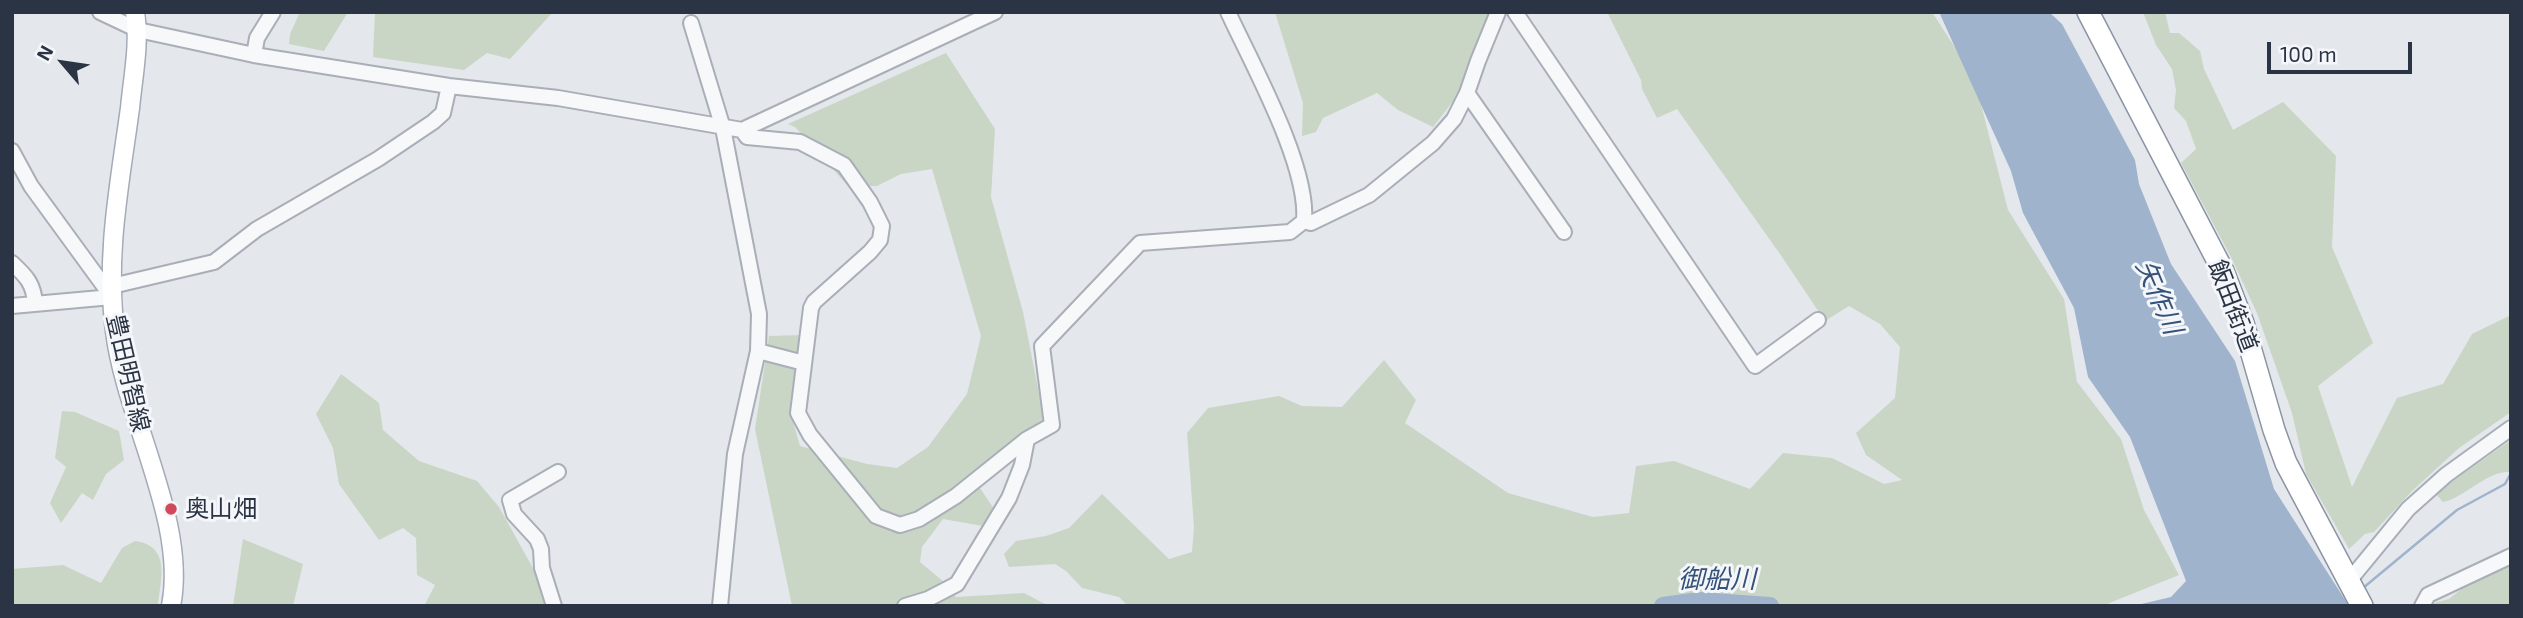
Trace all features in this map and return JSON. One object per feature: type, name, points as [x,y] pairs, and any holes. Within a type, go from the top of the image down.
[{"type":"highway","name":"飯田街道","points":[[2088,12],[2222,271],[2243,323],[2286,463],[2362,606]]},
{"type":"main road","name":"豊田明智線","points":[[136,21],[112,239],[112,291],[115,333],[129,397],[159,492],[174,555],[174,591],[171,606]]},
{"type":"street","points":[[100,12],[254,55],[449,86],[558,98],[742,130],[995,12]]},
{"type":"street","points":[[254,55],[257,38],[273,12]]},
{"type":"street","points":[[742,130],[747,137],[800,142],[844,165],[870,202],[882,226],[880,240],[870,252],[814,302],[811,308],[799,413],[810,435],[876,516],[900,525],[919,519],[956,496],[1027,439],[1052,425],[1042,346],[1140,243],[1290,232],[1304,221],[1306,204],[1285,134],[1228,12]]},
{"type":"street","points":[[1304,221],[1311,223],[1369,195],[1433,143],[1454,119],[1467,93],[1498,12]]},
{"type":"street","points":[[1515,12],[1755,366],[1818,320]]},
{"type":"street","points":[[691,23],[723,128],[759,314],[758,351],[735,454],[720,606]]},
{"type":"street","points":[[12,306],[112,291],[214,262],[257,229],[378,159],[433,122],[443,113],[449,86]]},
{"type":"street","points":[[1467,93],[1564,232]]},
{"type":"street","points":[[12,151],[31,186],[112,291]]},
{"type":"street","points":[[12,263],[29,280],[34,289],[35,303]]},
{"type":"street","points":[[758,351],[804,363]]},
{"type":"street","points":[[2349,584],[2408,509],[2446,475],[2511,428]]},
{"type":"street","points":[[905,606],[928,599],[957,584],[1009,498],[1022,465],[1027,439]]},
{"type":"street","points":[[554,606],[542,568],[541,549],[537,539],[514,514],[510,500],[558,472]]},
{"type":"street","points":[[2422,606],[2428,594],[2511,555]]},
{"type":"green space","points":[[300,12],[348,12],[324,51],[289,44],[290,34]]},
{"type":"green space","points":[[375,12],[553,12],[510,59],[487,53],[464,70],[373,57]]},
{"type":"green space","points":[[1275,12],[1491,12],[1461,91],[1433,127],[1398,110],[1377,93],[1323,118],[1316,132],[1302,136],[1303,103]]},
{"type":"green space","points":[[1607,12],[1932,12],[1974,77],[2008,210],[2064,299],[2077,382],[2121,439],[2144,510],[2179,575],[2102,606],[1128,606],[1119,597],[1082,588],[1055,564],[1009,567],[1004,554],[1016,541],[1046,536],[1069,528],[1102,494],[1169,559],[1192,552],[1194,527],[1187,433],[1208,408],[1279,396],[1302,406],[1342,407],[1384,360],[1416,400],[1405,423],[1508,493],[1593,517],[1629,513],[1636,466],[1674,461],[1750,489],[1783,453],[1832,458],[1884,484],[1902,480],[1866,455],[1856,433],[1895,398],[1900,347],[1880,324],[1849,306],[1825,321],[1677,109],[1657,118]]},
{"type":"green space","points":[[2143,12],[2165,12],[2170,33],[2179,33],[2200,51],[2204,69],[2233,130],[2283,102],[2336,156],[2332,247],[2373,343],[2318,386],[2352,487],[2397,398],[2443,384],[2472,334],[2511,315],[2511,412],[2459,448],[2413,490],[2374,532],[2365,534],[2349,549],[2306,474],[2292,413],[2257,313],[2232,259],[2181,163],[2196,149],[2186,121],[2174,108],[2176,90],[2172,69],[2156,45]]},
{"type":"green space","points":[[946,53],[995,129],[991,197],[1023,312],[1044,419],[972,476],[994,509],[983,526],[943,519],[922,547],[920,562],[944,582],[956,597],[1024,593],[1049,606],[792,606],[755,429],[769,336],[801,335],[792,418],[800,446],[867,464],[897,468],[928,447],[967,394],[981,336],[932,169],[901,174],[877,186],[848,186],[795,127],[788,124]]},
{"type":"green space","points":[[341,374],[379,403],[383,430],[419,461],[477,481],[499,507],[554,606],[424,606],[435,585],[417,575],[416,538],[403,528],[379,540],[339,484],[333,448],[316,414]]},
{"type":"green space","points":[[62,411],[75,412],[119,431],[124,460],[106,474],[93,500],[82,493],[61,523],[50,503],[66,467],[55,458]]},
{"type":"green space","points":[[2511,440],[2511,472],[2493,475],[2443,502],[2435,493]]},
{"type":"green space","points":[[243,539],[303,564],[293,606],[233,606]]},
{"type":"green space","points":[[135,541],[154,549],[159,556],[162,574],[158,606],[12,606],[12,569],[63,565],[101,583],[122,548]]},
{"type":"green space","points":[[2511,566],[2511,606],[2433,606],[2434,603],[2449,599],[2469,583]]},
{"type":"water","name":"矢作川","points":[[1939,12],[2049,12],[2062,24],[2135,160],[2139,184],[2171,264],[2235,361],[2274,489],[2349,606],[2133,606],[2171,597],[2186,581],[2130,437],[2088,377],[2074,308],[2023,213],[2011,171]]},
{"type":"waterway","points":[[2363,588],[2457,510],[2505,484],[2511,473]]},
{"type":"waterway","name":"御船川","points":[[1663,606],[1699,601],[1770,606]]},
{"type":"place","name":"奥山畑","points":[[171,509]]}]
